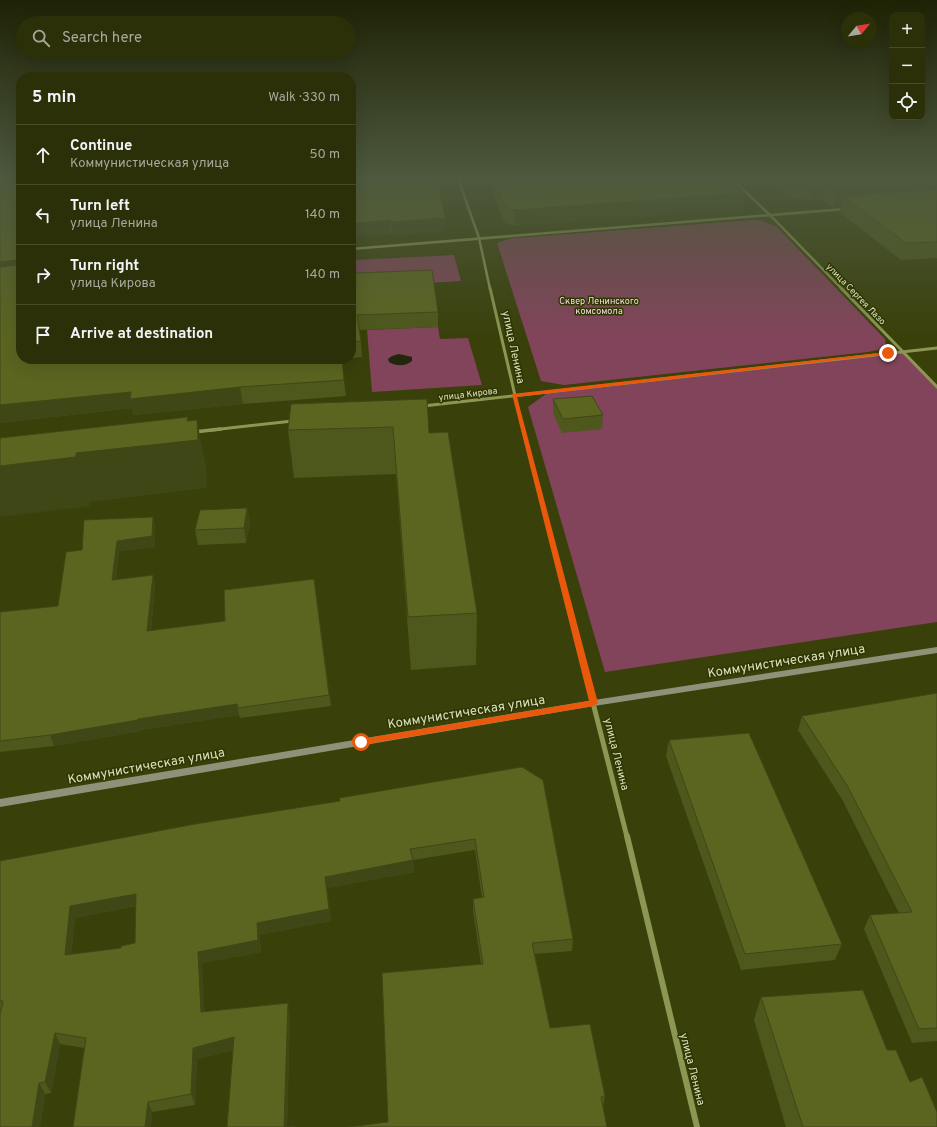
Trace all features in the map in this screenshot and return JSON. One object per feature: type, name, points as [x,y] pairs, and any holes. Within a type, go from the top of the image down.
[{"type":"main road","name":"Коммунистическая улица","points":[[0,803],[594,703],[937,650]]},
{"type":"street","name":"улица Ленина","points":[[476,231],[514,396],[594,703],[697,1127]]},
{"type":"street","points":[[356,249],[577,231]]},
{"type":"street","name":"улица Сергея Лазо","points":[[784,231],[937,387]]},
{"type":"street","name":"улица Кирова","points":[[415,407],[937,348]]},
{"type":"street","points":[[190,432],[300,420]]},
{"type":"green space","name":"Сквер Ленинского комсомола","points":[[613,231],[780,231],[885,339],[886,348],[868,352],[564,385],[541,381],[497,243],[512,238]]},
{"type":"green space","points":[[454,255],[461,281],[356,287],[356,260]]},
{"type":"green space","points":[[438,327],[440,339],[468,338],[482,385],[372,392],[367,330]]},
{"type":"green space","points":[[903,351],[937,387],[937,622],[605,672],[528,407],[550,391]]},
{"type":"shaded area","points":[[399,354],[412,357],[412,361],[401,365],[395,365],[389,362],[388,359]]},
{"type":"building","points":[[0,231],[16,231],[16,260],[0,262]]},
{"type":"building","points":[[889,231],[937,231],[937,242],[906,243]]},
{"type":"building","points":[[16,265],[16,364],[342,364],[344,380],[240,387],[130,399],[131,392],[0,405],[0,267]]},
{"type":"building","points":[[432,270],[438,312],[357,315],[361,341],[356,342],[356,271],[357,273]]},
{"type":"building","points":[[592,396],[603,415],[563,419],[553,399]]},
{"type":"building","points":[[427,399],[429,433],[448,432],[477,613],[408,617],[393,427],[288,430],[291,404]]},
{"type":"building","points":[[188,417],[187,421],[197,420],[198,440],[76,453],[76,457],[0,466],[0,438]]},
{"type":"building","points":[[247,508],[244,528],[195,530],[200,510]]},
{"type":"building","points":[[153,517],[152,536],[117,541],[112,580],[153,575],[147,631],[225,621],[224,590],[314,579],[329,695],[238,708],[237,704],[138,719],[50,735],[0,741],[0,612],[58,606],[66,552],[82,550],[84,520]]},
{"type":"building","points":[[937,693],[937,1028],[919,1029],[870,915],[912,912],[848,787],[802,716]]},
{"type":"building","points":[[749,733],[842,944],[745,954],[669,740]]},
{"type":"building","points":[[522,767],[543,780],[573,939],[532,943],[550,1028],[590,1024],[605,1096],[601,1097],[607,1127],[348,1127],[388,1122],[382,973],[483,964],[473,899],[484,897],[475,839],[410,849],[413,860],[325,877],[329,909],[257,923],[258,940],[198,952],[201,1012],[288,1003],[284,1127],[227,1127],[234,1037],[193,1048],[191,1094],[148,1102],[145,1127],[73,1127],[86,1038],[55,1033],[45,1082],[39,1083],[32,1127],[0,1127],[0,1015],[3,1001],[0,1001],[0,861],[195,824],[340,801],[339,798]],"holes":[[[136,894],[135,943],[121,946],[121,948],[65,955],[70,906]]]},
{"type":"building","points":[[863,990],[887,1050],[896,1050],[910,1082],[922,1077],[937,1112],[937,1127],[803,1127],[761,997]]},
{"type":"route","points":[[361,742],[594,703],[514,396],[888,353]]}]
